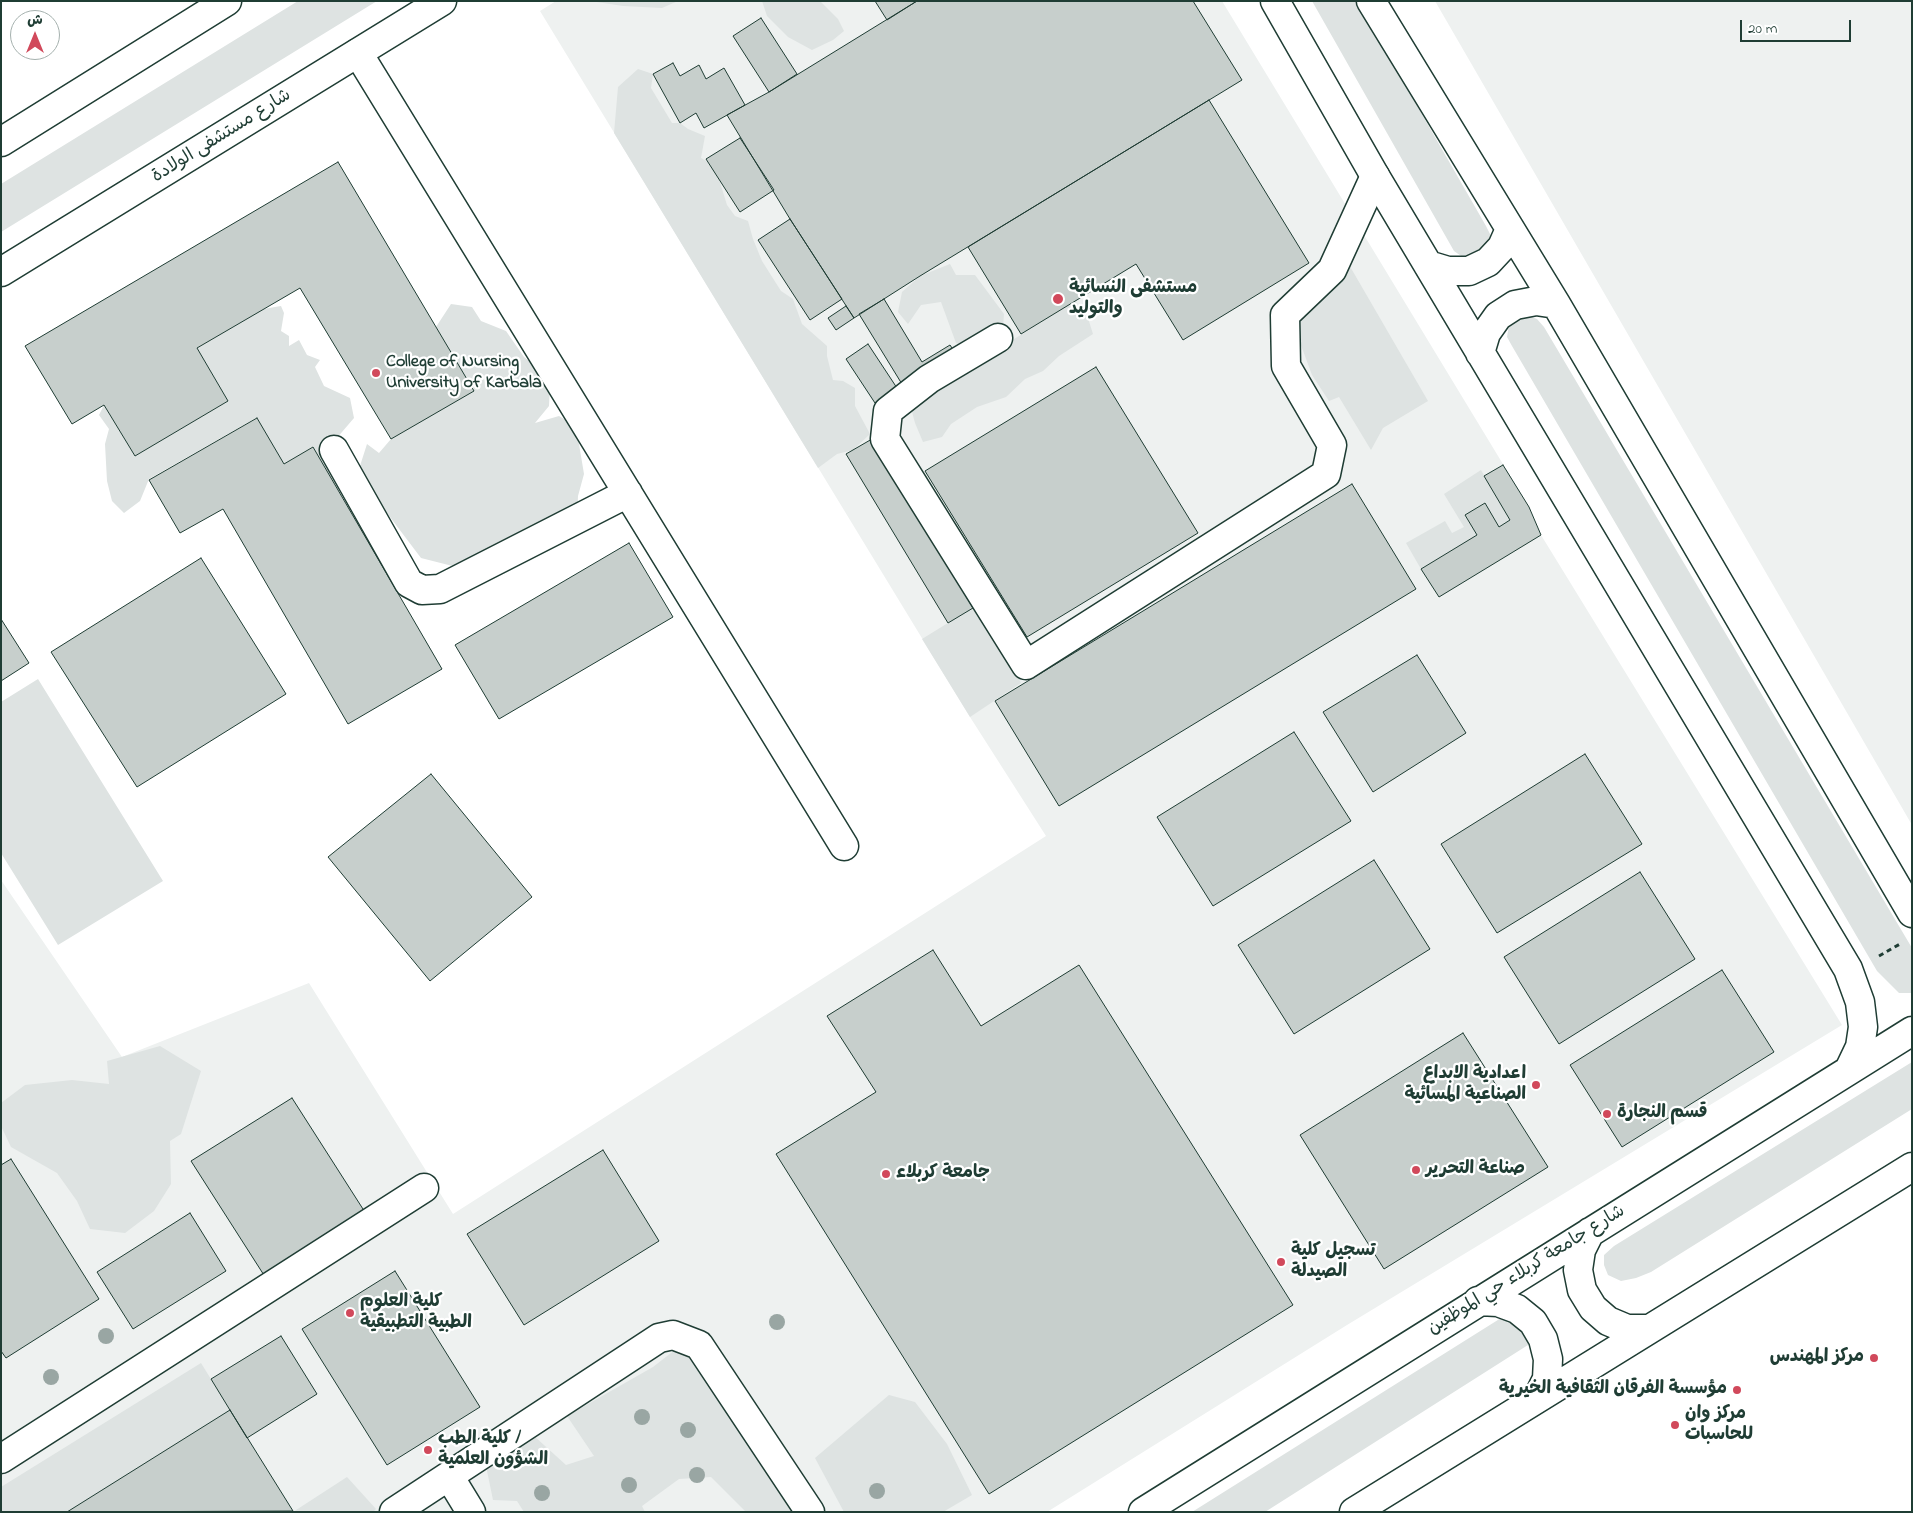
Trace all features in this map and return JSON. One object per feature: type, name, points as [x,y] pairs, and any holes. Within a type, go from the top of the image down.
[{"type":"main road","points":[[1,142],[227,1]]},
{"type":"main road","name":"شارع مستشفى الولادة","points":[[1,272],[442,1]]},
{"type":"main road","points":[[1275,1],[1375,176],[1848,969],[1860,1002],[1863,1027],[1860,1047],[1848,1070]]},
{"type":"main road","points":[[1371,1],[1556,304],[1912,913]]},
{"type":"main road","points":[[358,53],[844,846]]},
{"type":"main road","points":[[998,338],[929,379],[888,411],[885,439],[1026,665],[1326,474],[1332,445],[1286,366],[1284,315],[1332,270],[1375,176]]},
{"type":"main road","points":[[1428,265],[1448,271],[1468,271],[1488,262],[1502,247],[1510,229]]},
{"type":"main road","points":[[1480,352],[1486,333],[1498,316],[1515,305],[1536,300],[1556,304]]},
{"type":"main road","points":[[334,450],[409,583],[422,590],[440,589],[628,492]]},
{"type":"main road","name":"شارع جامعة كربلاء حي الموظفين","points":[[1143,1512],[1912,1031]]},
{"type":"main road","points":[[1354,1512],[1912,1167]]},
{"type":"main road","points":[[1,1459],[424,1188]]},
{"type":"main road","points":[[1590,1232],[1581,1250],[1578,1270],[1582,1290],[1593,1308],[1608,1321],[1627,1329],[1648,1329]]},
{"type":"main road","points":[[1478,1301],[1498,1302],[1517,1309],[1533,1322],[1544,1339],[1548,1359],[1547,1379],[1538,1397]]},
{"type":"main road","points":[[394,1512],[659,1338],[673,1335],[699,1345],[810,1512]]},
{"type":"main road","points":[[449,1476],[471,1512]]},
{"type":"path","points":[[1871,961],[1907,940]]},
{"type":"shaded area","points":[[298,1],[377,1],[1,232],[1,184]]},
{"type":"shaded area","points":[[556,1],[1222,1],[1529,507],[1541,535],[1842,1025],[1347,1325],[1047,1512],[1,1512],[1,880],[122,1057],[309,983],[453,1214],[1046,836],[970,717],[540,11]]},
{"type":"shaded area","points":[[590,1],[678,1],[662,8],[623,6]]},
{"type":"shaded area","points":[[762,1],[820,1],[838,19],[844,31],[833,40],[812,50],[788,37],[767,16]]},
{"type":"shaded area","points":[[1312,1],[1357,1],[1486,226],[1491,236],[1485,253],[1464,258],[1454,251]]},
{"type":"shaded area","points":[[1435,1],[1912,1],[1912,825]]},
{"type":"shaded area","points":[[638,69],[653,74],[651,88],[672,123],[680,123],[688,129],[705,136],[701,158],[715,166],[727,205],[735,216],[748,221],[762,261],[781,291],[793,299],[802,324],[827,346],[827,356],[833,380],[843,381],[855,388],[855,406],[870,434],[853,450],[837,454],[818,468],[614,133],[618,87]]},
{"type":"shaded area","points":[[1348,263],[1428,401],[1383,428],[1371,450],[1339,397],[1329,401],[1312,375],[1295,329],[1299,315],[1313,310],[1315,302]]},
{"type":"shaded area","points":[[950,264],[956,275],[975,275],[1004,314],[1003,328],[967,347],[956,343],[941,302],[921,305],[908,324],[898,312],[902,292],[920,276]]},
{"type":"shaded area","points":[[1075,301],[1087,315],[1093,334],[1059,356],[1043,371],[1025,379],[1006,397],[977,407],[951,424],[942,437],[923,442],[910,404]]},
{"type":"shaded area","points":[[451,304],[472,307],[481,321],[506,331],[524,357],[537,367],[550,385],[549,406],[535,423],[559,416],[576,426],[584,474],[578,496],[577,517],[542,521],[524,532],[480,573],[421,558],[368,488],[359,469],[367,444],[379,453],[391,439],[473,391],[436,327]]},
{"type":"shaded area","points":[[281,306],[284,313],[281,331],[289,336],[289,346],[299,340],[307,355],[320,360],[315,367],[324,386],[350,398],[354,418],[336,439],[344,484],[338,490],[313,447],[284,464],[256,418],[149,479],[140,501],[124,513],[112,501],[107,481],[105,444],[109,429],[99,415],[104,405],[135,456],[228,401],[197,348],[263,309]]},
{"type":"shaded area","points":[[1527,315],[1537,319],[1544,327],[1912,948],[1912,993],[1899,993],[1877,971],[1512,346],[1507,337],[1509,325],[1517,318]]},
{"type":"shaded area","points":[[1481,470],[1510,520],[1499,527],[1484,503],[1465,515],[1477,535],[1421,569],[1406,543],[1445,521],[1452,533],[1464,527],[1444,494]]},
{"type":"shaded area","points":[[977,605],[1021,683],[970,717],[922,639]]},
{"type":"shaded area","points":[[38,679],[163,881],[58,945],[1,853],[1,702]]},
{"type":"shaded area","points":[[160,1046],[201,1071],[181,1134],[170,1141],[171,1184],[154,1211],[125,1233],[90,1229],[77,1201],[57,1173],[11,1147],[1,1126],[1,1103],[25,1085],[72,1080],[109,1084],[107,1061]]},
{"type":"shaded area","points":[[1912,1062],[1912,1109],[1651,1272],[1621,1281],[1608,1275],[1604,1265],[1604,1255],[1614,1246]]},
{"type":"shaded area","points":[[1510,1315],[1532,1334],[1528,1345],[1265,1512],[1192,1512],[1501,1318]]},
{"type":"shaded area","points":[[693,1336],[805,1512],[746,1512],[711,1477],[679,1479],[642,1506],[645,1512],[524,1512],[517,1501],[493,1500],[486,1466],[534,1436],[566,1465],[594,1456],[567,1416],[653,1367]]},
{"type":"shaded area","points":[[201,1363],[230,1410],[67,1512],[1,1512],[1,1487]]},
{"type":"shaded area","points":[[889,1395],[915,1402],[947,1444],[972,1495],[943,1512],[844,1512],[815,1458]]},
{"type":"shaded area","points":[[347,1477],[376,1509],[373,1512],[293,1512]]},
{"type":"building","points":[[875,1],[917,1],[887,20]]},
{"type":"building","points":[[917,1],[1193,1],[1242,80],[854,318],[790,219],[727,115],[769,92]]},
{"type":"building","points":[[761,18],[797,74],[769,92],[733,36]]},
{"type":"building","points":[[673,63],[680,76],[699,65],[706,79],[724,68],[745,105],[704,128],[696,113],[680,123],[653,74]]},
{"type":"building","points":[[1209,100],[1309,263],[1183,340],[1136,264],[1021,334],[968,247]]},
{"type":"building","points":[[740,138],[774,190],[740,212],[706,159]]},
{"type":"building","points":[[338,162],[474,391],[391,439],[300,288],[197,348],[228,401],[135,456],[104,405],[72,424],[25,346]]},
{"type":"building","points":[[790,219],[842,299],[810,320],[758,240]]},
{"type":"building","points":[[884,299],[922,362],[950,345],[958,357],[905,389],[859,314]]},
{"type":"building","points":[[846,306],[854,318],[836,330],[828,318]]},
{"type":"building","points":[[868,344],[897,388],[875,403],[846,359]]},
{"type":"building","points":[[1096,367],[1198,533],[1027,637],[925,471]]},
{"type":"building","points":[[257,418],[284,464],[313,447],[442,669],[348,724],[223,509],[180,533],[149,480]]},
{"type":"building","points":[[872,439],[973,608],[948,623],[846,454]]},
{"type":"building","points":[[1503,465],[1529,507],[1541,535],[1439,597],[1421,569],[1477,535],[1465,515],[1485,503],[1499,527],[1510,520],[1484,476]]},
{"type":"building","points":[[1352,484],[1416,589],[1059,806],[995,701]]},
{"type":"building","points":[[629,543],[673,617],[499,719],[455,645]]},
{"type":"building","points":[[201,558],[286,694],[137,787],[51,652]]},
{"type":"building","points":[[1,619],[29,663],[1,681]]},
{"type":"building","points":[[1417,655],[1466,733],[1373,792],[1323,712]]},
{"type":"building","points":[[1294,732],[1351,821],[1213,906],[1157,817]]},
{"type":"building","points":[[1585,754],[1642,844],[1497,933],[1441,844]]},
{"type":"building","points":[[431,774],[532,897],[430,981],[328,857]]},
{"type":"building","points":[[1374,860],[1430,949],[1294,1034],[1238,945]]},
{"type":"building","points":[[1640,872],[1695,959],[1559,1044],[1504,957]]},
{"type":"building","points":[[933,950],[981,1026],[1079,965],[1293,1305],[989,1494],[776,1154],[876,1092],[827,1016]]},
{"type":"building","points":[[1722,970],[1774,1052],[1622,1147],[1570,1065]]},
{"type":"building","points":[[1463,1033],[1548,1167],[1384,1269],[1300,1135]]},
{"type":"building","points":[[292,1098],[370,1220],[269,1283],[191,1161]]},
{"type":"building","points":[[603,1150],[659,1241],[524,1325],[467,1234]]},
{"type":"building","points":[[11,1159],[99,1299],[6,1358],[1,1351],[1,1165]]},
{"type":"building","points":[[190,1213],[226,1271],[133,1329],[97,1272]]},
{"type":"building","points":[[395,1271],[480,1407],[387,1465],[302,1329]]},
{"type":"building","points":[[281,1336],[317,1394],[247,1438],[211,1379]]},
{"type":"building","points":[[230,1410],[293,1511],[67,1512]]},
{"type":"place","name":"مستشفى النسائية والتوليد","points":[[1058,299]]},
{"type":"place","name":"College of Nursing University of Karbala","points":[[376,373]]},
{"type":"place","name":"اعدادية الابداع الصناعية المسائية","points":[[1536,1085]]},
{"type":"place","name":"قسم النجارة","points":[[1607,1114]]},
{"type":"place","name":"صناعة التحرير","points":[[1416,1170]]},
{"type":"place","name":"جامعة كربلاء","points":[[886,1174]]},
{"type":"place","name":"تسجيل كلية الصيدلة","points":[[1281,1262]]},
{"type":"place","name":"كلية العلوم الطبية التطبيقية","points":[[350,1313]]},
{"type":"place","name":"مركز المهندس","points":[[1874,1358]]},
{"type":"place","name":"مؤسسة الفرقان الثقافية الخيرية","points":[[1737,1390]]},
{"type":"place","name":"مركز وان للحاسبات","points":[[1675,1425]]},
{"type":"place","name":"كلية الطب / الشؤون العلمية","points":[[428,1450]]}]
